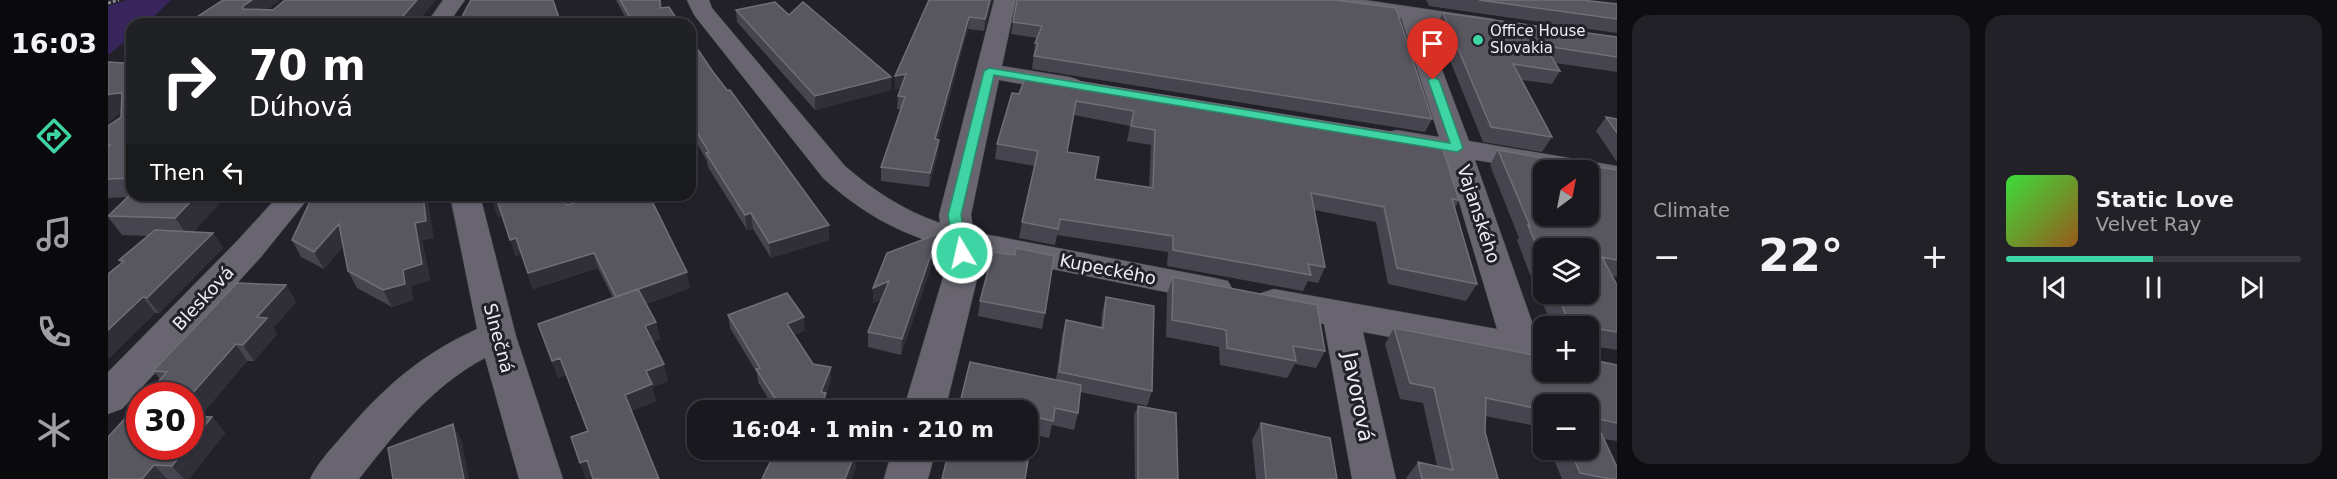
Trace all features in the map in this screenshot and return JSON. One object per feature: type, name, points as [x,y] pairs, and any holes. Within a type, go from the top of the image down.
[{"type":"street","points":[[441,18],[454,0]]},
{"type":"street","name":"Kupeckého","points":[[699,0],[702,10],[834,172],[852,190],[877,209],[910,225],[960,240],[1341,315],[1533,350]]},
{"type":"street","points":[[927,400],[963,267],[955,215],[1005,0]]},
{"type":"street","points":[[1319,0],[1502,26]]},
{"type":"street","name":"Vajanského","points":[[1410,13],[1457,148],[1533,350]]},
{"type":"street","points":[[989,71],[1095,89]]},
{"type":"street","points":[[1375,135],[1617,175]]},
{"type":"street","name":"Blesková","points":[[108,398],[249,249],[291,201]]},
{"type":"street","name":"Slnečná","points":[[466,201],[497,336],[541,479]]},
{"type":"street","name":"Javorová","points":[[1341,315],[1374,479]]},
{"type":"street","points":[[332,479],[405,395],[426,375],[450,359],[497,336]]},
{"type":"street","points":[[906,479],[911,460]]},
{"type":"path","points":[[108,3],[119,0]]},
{"type":"shaded area","points":[[127,0],[171,0],[152,18],[126,18],[126,41],[108,55],[108,6]]},
{"type":"building","points":[[223,0],[252,0],[243,6],[243,9],[273,10],[285,0],[417,0],[401,18],[195,18]]},
{"type":"building","points":[[471,0],[553,0],[559,18],[461,18]]},
{"type":"building","points":[[620,0],[660,0],[660,8],[669,7],[676,18],[630,18]]},
{"type":"building","points":[[929,0],[990,0],[985,19],[969,17],[935,139],[939,140],[930,173],[881,167],[905,97],[898,96],[906,74],[895,76]]},
{"type":"building","points":[[1017,0],[1335,0],[1396,8],[1432,119],[1034,56],[1038,44],[1035,43],[1042,26],[1013,22]]},
{"type":"building","points":[[1479,0],[1582,0],[1617,4],[1617,19]]},
{"type":"building","points":[[775,2],[789,15],[803,2],[891,77],[815,96],[736,10]]},
{"type":"building","points":[[1443,13],[1617,37],[1617,57],[1545,46],[1560,71],[1513,64],[1552,137],[1491,127]]},
{"type":"building","points":[[696,47],[829,225],[769,243],[751,213],[745,215],[706,153],[709,152],[696,131]]},
{"type":"building","points":[[108,62],[126,62],[126,178],[108,179],[108,147],[110,145],[108,145],[108,126],[121,117],[122,93],[108,95]]},
{"type":"building","points":[[1027,73],[1440,140],[1459,200],[1452,199],[1477,284],[1397,268],[1384,207],[1311,193],[1325,267],[1308,264],[1311,275],[1173,250],[1173,236],[1060,219],[1058,229],[1022,222],[1038,151],[997,144],[1012,93],[1019,94]],"holes":[[[1076,101],[1134,111],[1131,126],[1155,130],[1153,188],[1095,179],[1099,157],[1067,152]]]},
{"type":"building","points":[[1606,117],[1617,119],[1617,133]]},
{"type":"building","points":[[1498,150],[1553,160],[1533,160],[1533,226],[1599,226],[1599,167],[1617,170],[1617,260],[1602,257],[1617,285],[1617,332],[1599,329],[1599,316],[1566,316],[1561,304],[1599,304],[1599,238],[1533,238],[1528,225],[1530,226]]},
{"type":"building","points":[[126,199],[126,201],[191,201],[175,218],[108,216]]},
{"type":"building","points":[[310,201],[424,201],[426,221],[415,223],[422,264],[403,270],[405,284],[383,290],[348,271],[339,224],[314,252],[292,240]]},
{"type":"building","points":[[497,201],[565,201],[567,205],[581,201],[652,201],[687,272],[616,297],[594,253],[528,273],[516,238],[510,240]]},
{"type":"building","points":[[155,230],[213,233],[147,298],[143,297],[108,330],[108,274],[124,261],[119,260]]},
{"type":"building","points":[[938,234],[902,339],[868,332],[889,281],[873,288],[887,253]]},
{"type":"building","points":[[1016,248],[1054,256],[1045,313],[980,301],[993,252],[1015,255]]},
{"type":"building","points":[[1173,277],[1317,305],[1325,351],[1293,346],[1296,361],[1227,348],[1226,330],[1172,320]]},
{"type":"building","points":[[237,283],[286,285],[257,317],[267,318],[243,345],[236,344],[202,382],[158,382],[167,372],[153,371]]},
{"type":"building","points":[[638,289],[656,322],[645,326],[664,364],[646,371],[652,384],[625,395],[659,479],[593,479],[587,460],[580,463],[571,437],[588,431],[560,358],[552,361],[538,324]]},
{"type":"building","points":[[787,293],[804,317],[787,324],[813,364],[831,367],[821,392],[826,393],[823,400],[776,400],[756,369],[760,368],[728,315]]},
{"type":"building","points":[[1106,297],[1154,306],[1152,391],[1059,372],[1066,320],[1103,328]]},
{"type":"building","points":[[1394,328],[1533,355],[1533,382],[1599,382],[1599,361],[1617,365],[1617,423],[1599,419],[1599,394],[1533,394],[1533,408],[1486,398],[1485,432],[1498,479],[1422,479],[1418,462],[1453,470],[1434,388],[1410,383]]},
{"type":"building","points":[[970,362],[1081,385],[1078,413],[1055,408],[1053,421],[1038,418],[1038,400],[961,400]]},
{"type":"building","points":[[1138,406],[1176,413],[1178,479],[1138,479]]},
{"type":"building","points":[[126,417],[126,460],[177,460],[172,466],[154,465],[142,479],[108,479],[108,437]]},
{"type":"building","points":[[204,417],[212,417],[204,426]]},
{"type":"building","points":[[1261,423],[1330,438],[1337,479],[1266,479]]},
{"type":"building","points":[[453,424],[464,479],[393,479],[388,448]]},
{"type":"building","points":[[1599,429],[1617,467],[1617,479],[1580,473],[1574,460],[1599,460]]},
{"type":"building","points":[[771,460],[852,460],[845,479],[762,479]]},
{"type":"building","points":[[947,460],[1028,460],[1025,479],[942,479]]},
{"type":"place","name":"Office House Slovakia","points":[[1478,40]]},
{"type":"route","points":[[962,253],[955,215],[989,71],[1457,148],[1433,80]]}]
